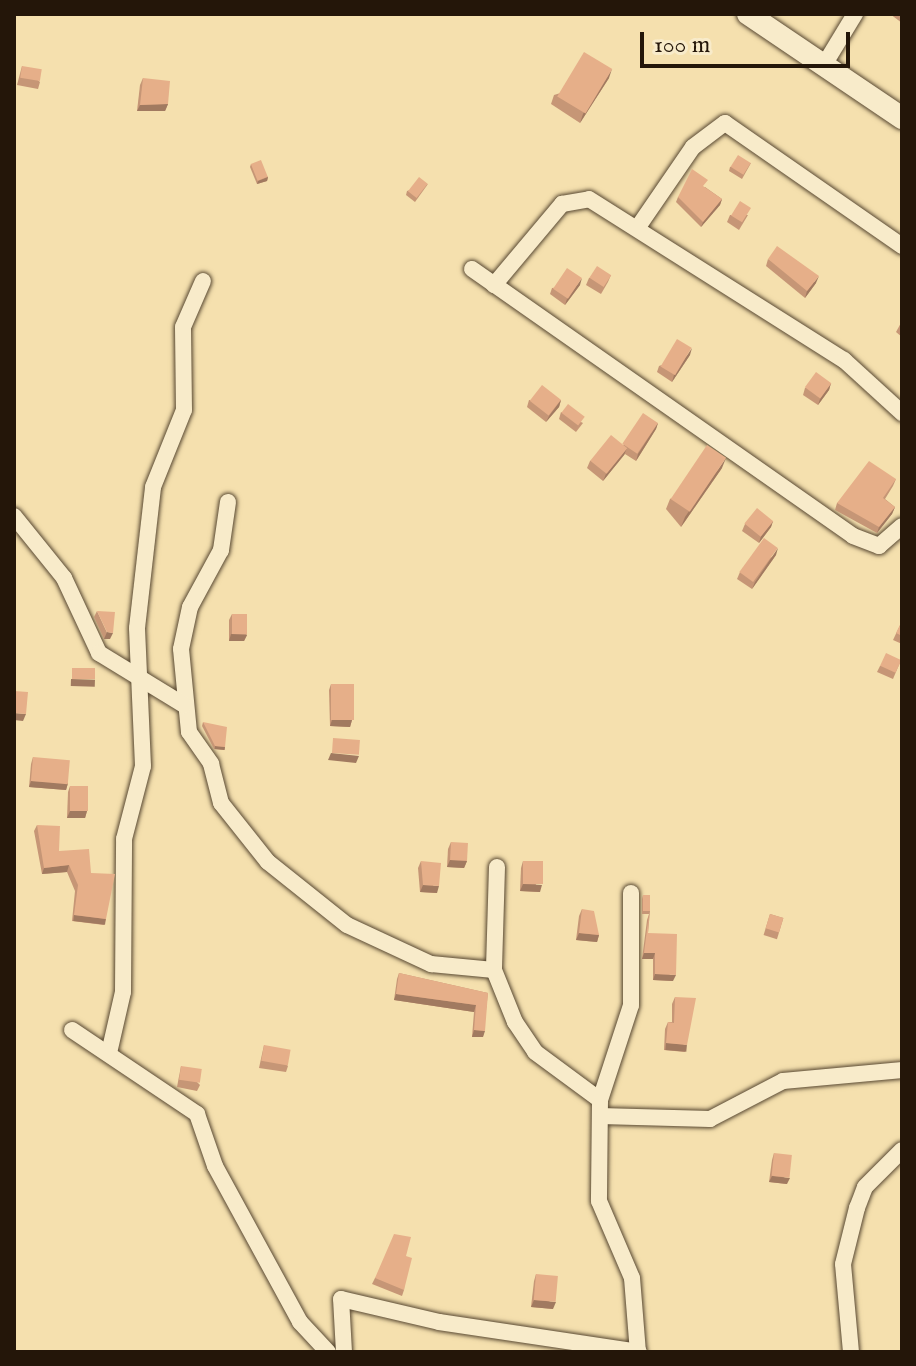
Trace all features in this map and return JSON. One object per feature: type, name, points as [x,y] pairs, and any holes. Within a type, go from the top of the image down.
[{"type":"street","points":[[748,14],[902,118]]},
{"type":"street","points":[[824,65],[855,14]]},
{"type":"street","points":[[638,227],[693,147],[725,123],[902,246]]},
{"type":"street","points":[[494,285],[562,204],[589,199],[638,227],[844,360],[902,413]]},
{"type":"street","points":[[472,269],[861,541],[889,543],[902,526]]},
{"type":"street","points":[[109,1053],[123,992],[124,839],[143,766],[139,680],[153,487],[184,410],[183,327],[203,281]]},
{"type":"street","points":[[228,502],[221,550],[187,621],[184,705],[221,803],[304,894],[431,964],[494,970]]},
{"type":"street","points":[[14,516],[64,578],[99,653],[184,705]]},
{"type":"street","points":[[497,867],[494,970],[535,1052],[600,1108],[710,1119],[783,1081],[902,1070]]},
{"type":"street","points":[[344,1352],[341,1299],[439,1322],[638,1352],[632,1278],[599,1201],[600,1108],[631,1005],[631,893]]},
{"type":"street","points":[[72,1030],[197,1114],[215,1166],[300,1322],[328,1352]]},
{"type":"street","points":[[851,1352],[843,1264],[857,1208],[865,1187],[902,1150]]},
{"type":"building","points":[[584,52],[612,69],[586,114],[557,97]]},
{"type":"building","points":[[22,66],[42,69],[40,81],[20,78]]},
{"type":"building","points":[[143,78],[170,81],[168,104],[140,105]]},
{"type":"building","points":[[738,155],[751,163],[743,175],[731,167]]},
{"type":"building","points":[[261,160],[268,177],[258,181],[251,164]]},
{"type":"building","points":[[692,169],[708,180],[703,186],[722,199],[703,222],[678,197]]},
{"type":"building","points":[[419,177],[428,184],[417,198],[408,191]]},
{"type":"building","points":[[740,201],[751,208],[742,222],[731,215]]},
{"type":"building","points":[[777,246],[819,276],[807,291],[768,259]]},
{"type":"building","points":[[597,266],[611,275],[604,287],[589,278]]},
{"type":"building","points":[[567,268],[582,278],[568,299],[553,289]]},
{"type":"building","points":[[677,339],[692,348],[675,375],[661,366]]},
{"type":"building","points":[[816,372],[831,383],[820,399],[805,387]]},
{"type":"building","points":[[542,385],[561,400],[549,416],[530,401]]},
{"type":"building","points":[[568,404],[585,417],[578,425],[561,413]]},
{"type":"building","points":[[643,413],[658,423],[637,454],[622,444]]},
{"type":"building","points":[[611,435],[627,448],[607,474],[590,461]]},
{"type":"building","points":[[707,445],[726,458],[690,512],[671,499]]},
{"type":"building","points":[[869,461],[896,479],[883,498],[895,507],[879,527],[837,503]]},
{"type":"building","points":[[757,508],[773,521],[761,537],[744,524]]},
{"type":"building","points":[[764,538],[778,548],[753,582],[739,572]]},
{"type":"building","points":[[97,611],[115,612],[113,633],[107,632]]},
{"type":"building","points":[[232,614],[247,614],[247,634],[232,634]]},
{"type":"building","points":[[902,621],[902,636],[896,633]]},
{"type":"building","points":[[886,653],[901,660],[895,673],[880,666]]},
{"type":"building","points":[[72,668],[95,668],[95,679],[72,679]]},
{"type":"building","points":[[331,684],[354,684],[354,720],[331,720]]},
{"type":"building","points":[[14,691],[28,692],[26,714],[14,713]]},
{"type":"building","points":[[203,722],[227,727],[225,747],[215,746]]},
{"type":"building","points":[[333,738],[360,740],[359,755],[332,753]]},
{"type":"building","points":[[33,757],[70,760],[68,784],[31,781]]},
{"type":"building","points":[[70,786],[88,786],[88,811],[70,811]]},
{"type":"building","points":[[37,825],[60,826],[59,851],[89,849],[91,873],[115,874],[106,919],[74,915],[78,885],[69,865],[44,868]]},
{"type":"building","points":[[451,842],[468,843],[467,861],[450,860]]},
{"type":"building","points":[[421,861],[441,863],[439,886],[423,885]]},
{"type":"building","points":[[523,861],[543,861],[543,884],[523,884]]},
{"type":"building","points":[[643,895],[650,895],[650,911],[643,911]]},
{"type":"building","points":[[582,909],[594,911],[599,935],[579,933]]},
{"type":"building","points":[[649,914],[648,933],[677,934],[676,975],[655,974],[655,953],[644,953]]},
{"type":"building","points":[[770,914],[783,918],[779,932],[766,928]]},
{"type":"building","points":[[399,973],[488,993],[485,1031],[474,1030],[476,1005],[396,994]]},
{"type":"building","points":[[675,997],[696,998],[687,1045],[666,1043],[668,1022],[674,1023]]},
{"type":"building","points":[[264,1045],[291,1050],[288,1065],[261,1061]]},
{"type":"building","points":[[181,1066],[202,1069],[200,1083],[179,1080]]},
{"type":"building","points":[[774,1153],[792,1155],[789,1178],[772,1176]]},
{"type":"building","points":[[394,1234],[411,1237],[406,1256],[412,1258],[404,1290],[375,1278]]},
{"type":"building","points":[[536,1274],[558,1276],[556,1302],[534,1300]]}]
